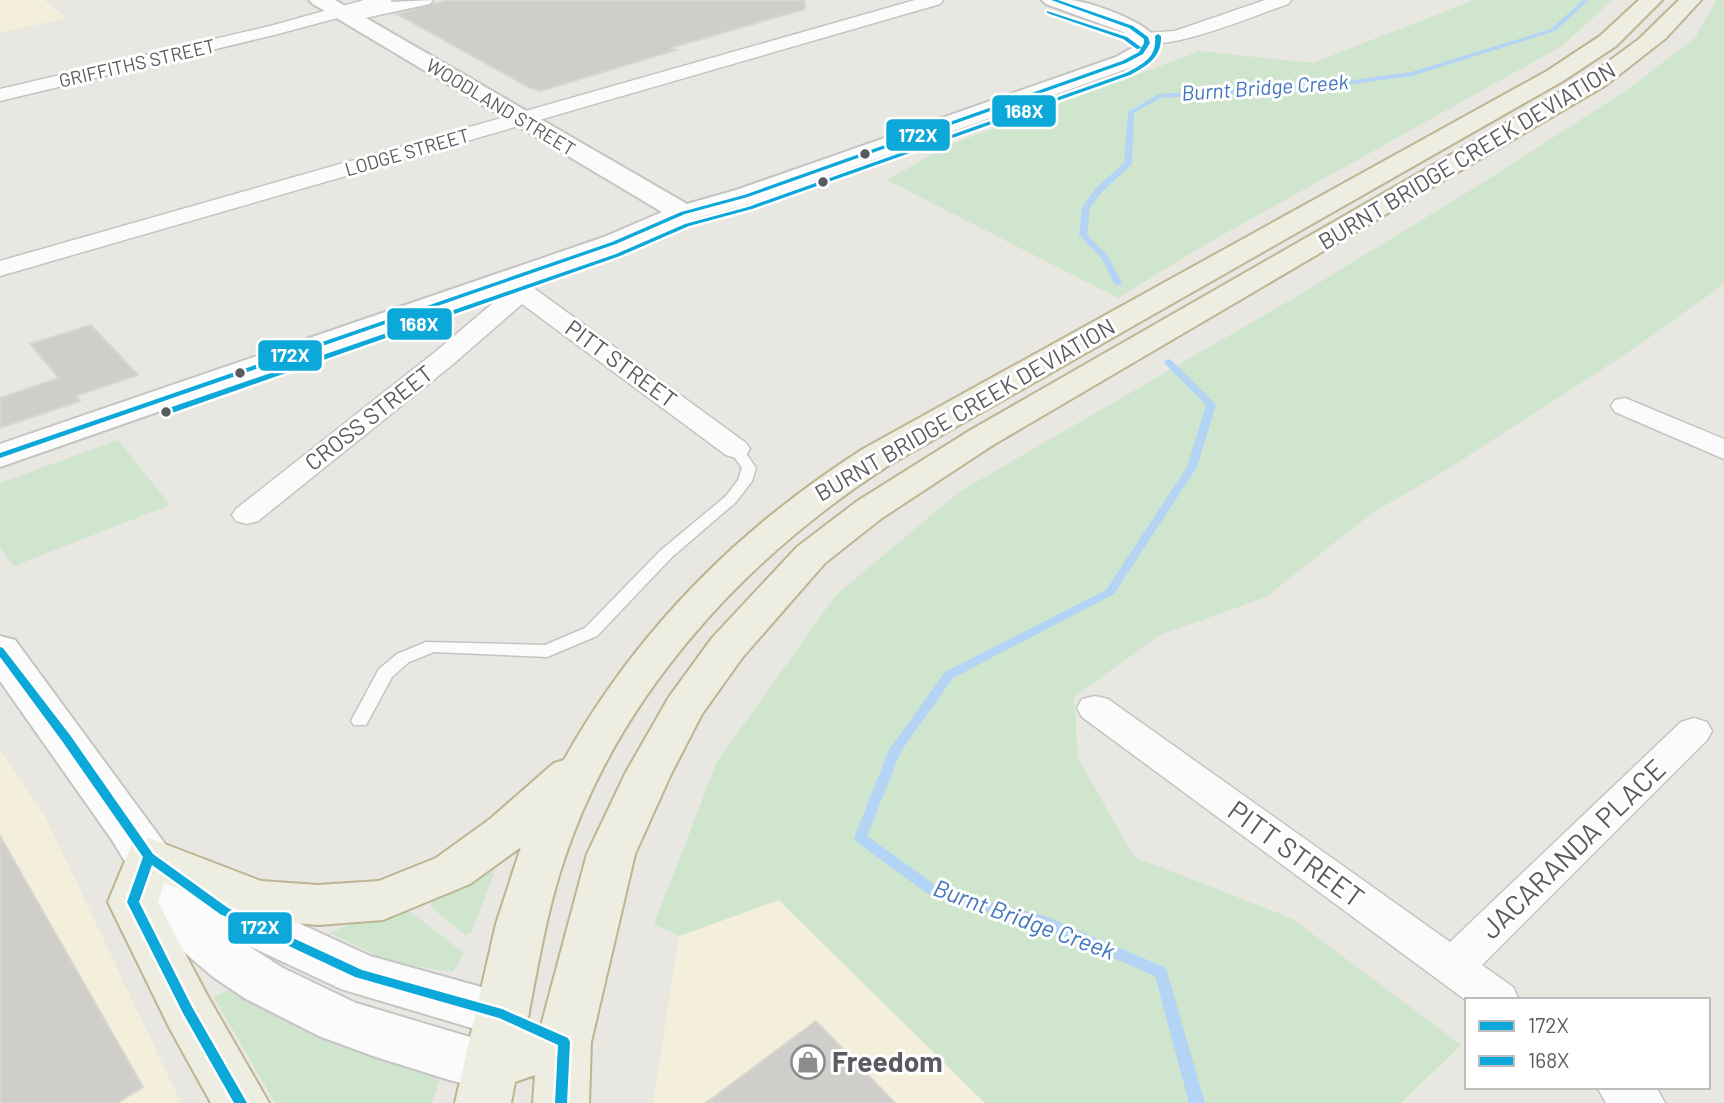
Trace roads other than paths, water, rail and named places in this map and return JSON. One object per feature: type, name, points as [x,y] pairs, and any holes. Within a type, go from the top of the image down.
[{"type":"highway","name":"BURNT BRIDGE CREEK DEVIATION","points":[[487,1084],[514,944],[549,837],[584,762],[642,671],[690,612],[732,568],[806,503],[876,457],[1555,76],[1608,41],[1651,0]]},
{"type":"highway","name":"BURNT BRIDGE CREEK DEVIATION","points":[[561,1103],[564,1042],[611,853],[648,774],[684,708],[727,648],[811,555],[869,510],[981,439],[1598,80],[1644,48],[1670,25],[1690,0]]},
{"type":"highway","points":[[241,1103],[188,1011],[133,902],[149,857],[258,900],[317,905],[383,900],[453,872],[507,832],[584,762]]},
{"type":"highway","points":[[502,1014],[564,1042]]},
{"type":"highway","points":[[487,1084],[564,1042]]},
{"type":"street","name":"GRIFFITHS STREET","points":[[0,95],[274,30],[335,9],[383,0]]},
{"type":"street","name":"GRIFFITHS STREET","points":[[335,9],[424,0]]},
{"type":"street","name":"LODGE STREET","points":[[0,269],[934,0]]},
{"type":"street","points":[[1054,0],[1131,27],[1146,38],[1177,36],[1282,0]]},
{"type":"street","name":"WOODLAND STREET","points":[[335,9],[683,213]]},
{"type":"street","points":[[0,456],[514,285],[683,213],[746,196],[1124,62],[1141,53],[1147,43],[1146,38]]},
{"type":"street","name":"PITT STREET","points":[[514,285],[736,449]]},
{"type":"street","name":"CROSS STREET","points":[[247,515],[443,359],[514,285]]},
{"type":"street","points":[[1625,406],[1724,450]]},
{"type":"street","points":[[0,650],[66,738],[201,937],[283,994],[333,1017],[435,1054],[487,1084]]},
{"type":"street","name":"PITT STREET","points":[[1095,708],[1495,998]]},
{"type":"street","name":"JACARANDA PLACE","points":[[1452,967],[1694,730]]},
{"type":"street","points":[[149,857],[225,911],[359,975],[502,1014]]},
{"type":"street","points":[[1623,1089],[1642,1103]]},
{"type":"lane","points":[[360,721],[385,673],[403,658],[432,646],[547,651],[591,632],[666,554],[731,499],[746,481],[749,468],[736,449]]},
{"type":"waterway","name":"Burnt Bridge Creek","points":[[1118,283],[1105,258],[1083,235],[1086,208],[1098,191],[1128,164],[1131,112],[1159,96],[1338,84],[1412,74],[1553,30],[1586,0]]},
{"type":"waterway","name":"Burnt Bridge Creek","points":[[1168,362],[1211,405],[1192,467],[1110,592],[949,675],[895,750],[860,838],[937,893],[1043,921],[1161,972],[1197,1103]]},
{"type":"place","name":"Freedom","points":[[808,1062]]}]
